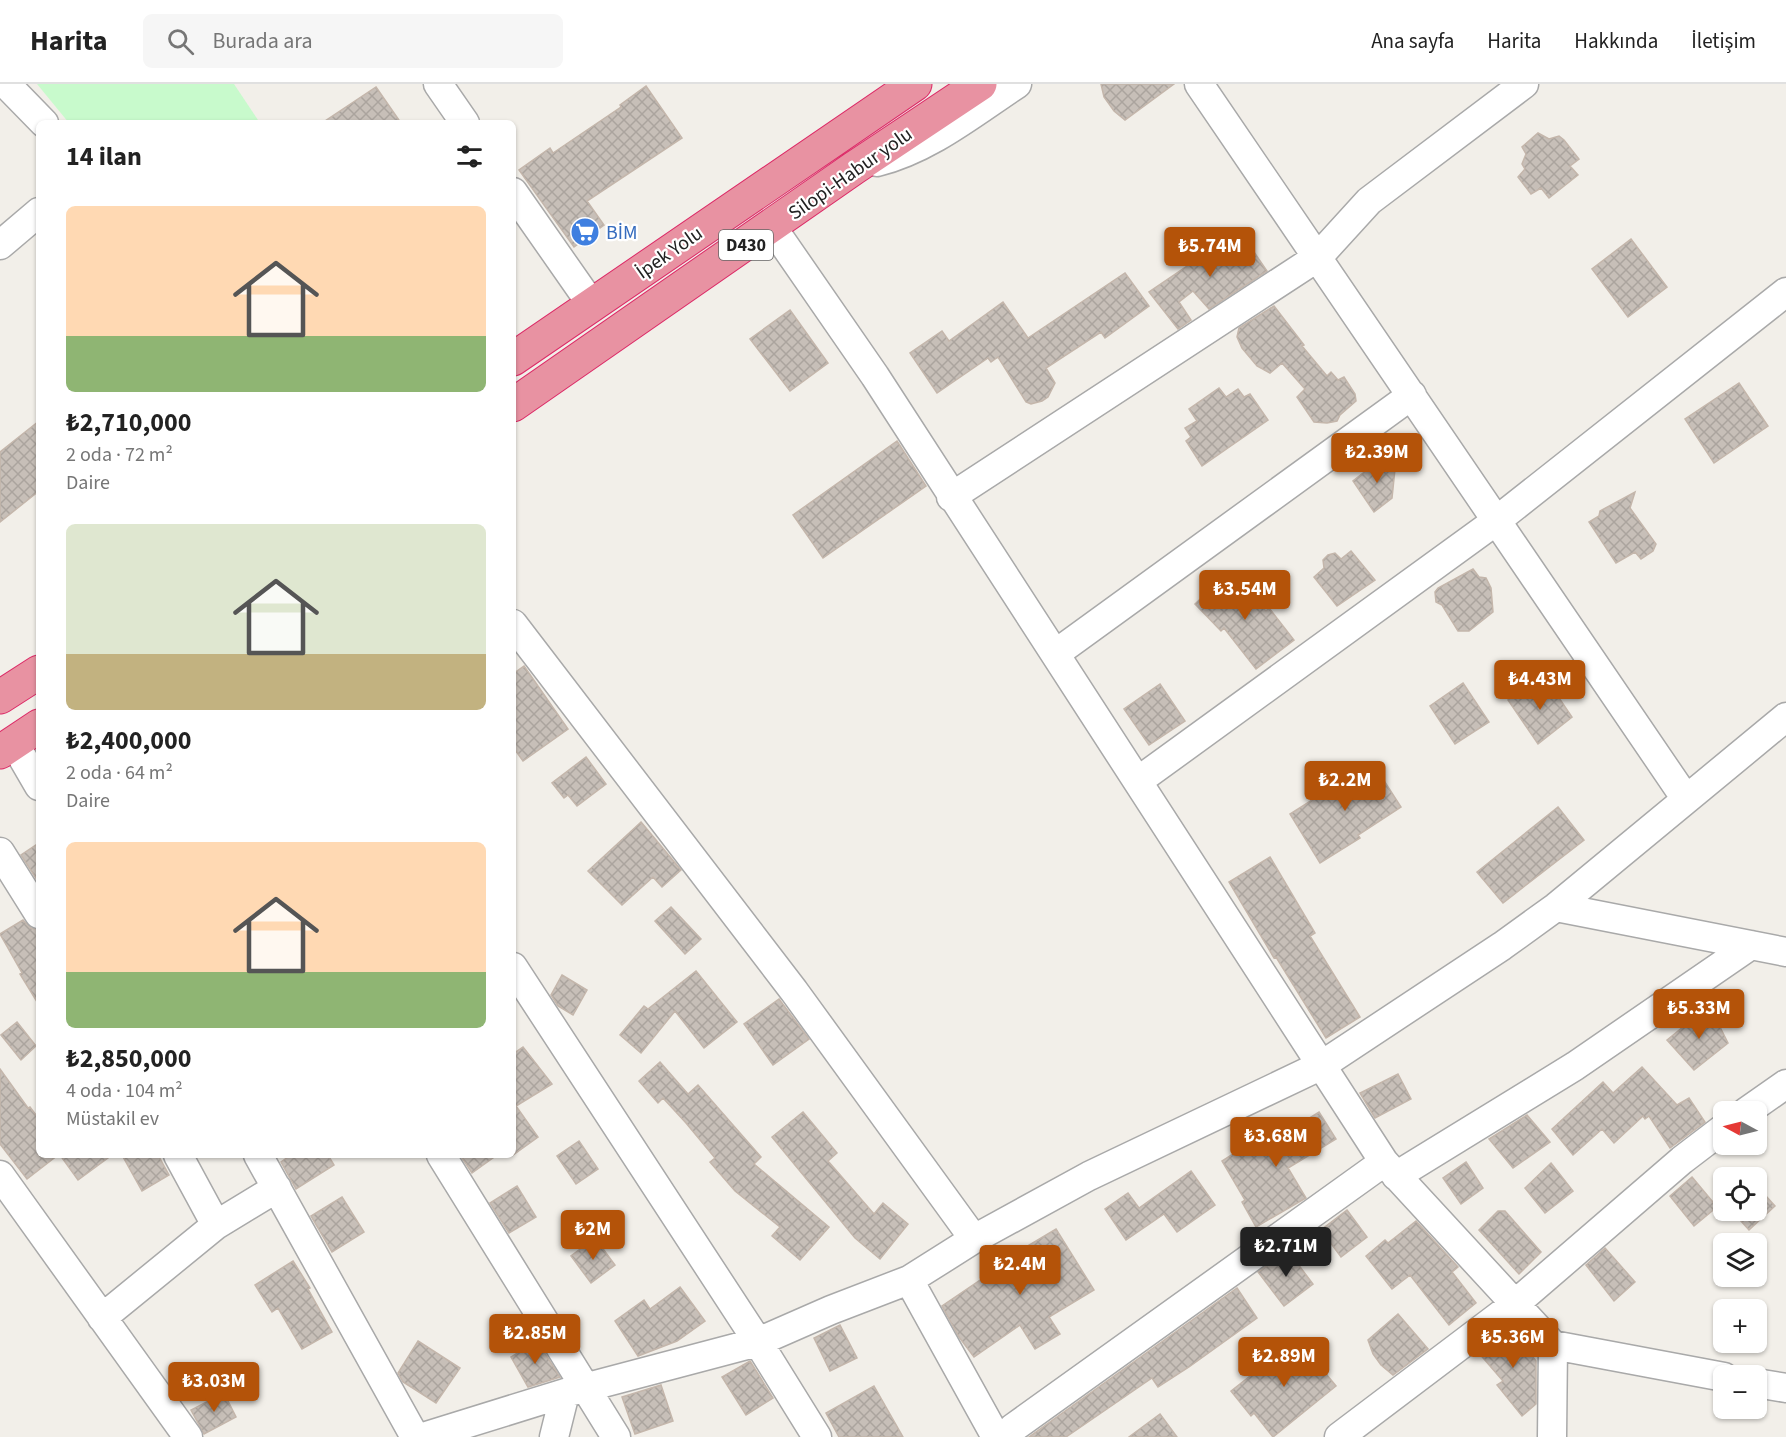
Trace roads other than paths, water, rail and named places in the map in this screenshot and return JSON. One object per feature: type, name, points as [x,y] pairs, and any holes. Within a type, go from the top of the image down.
[{"type":"highway","name":"Silopi-Habur yolu","points":[[516,403],[854,168],[980,84]]},
{"type":"highway","name":"İpek Yolu","points":[[516,357],[911,85]]},
{"type":"highway","points":[[0,697],[36,674]]},
{"type":"street","points":[[6,84],[41,120]]},
{"type":"street","points":[[438,84],[463,120]]},
{"type":"street","points":[[854,168],[882,161],[934,138],[1017,84]]},
{"type":"street","points":[[1199,84],[1686,799]]},
{"type":"street","points":[[951,497],[1318,257],[1369,201],[1524,84]]},
{"type":"street","points":[[516,196],[592,305]]},
{"type":"street","points":[[0,245],[36,215]]},
{"type":"street","points":[[772,227],[875,376],[951,497],[1390,1169],[1553,1345],[1713,1375]]},
{"type":"street","points":[[1138,780],[1496,521],[1786,292]]},
{"type":"street","points":[[1055,654],[1412,395]]},
{"type":"street","points":[[516,628],[794,991],[974,1239]]},
{"type":"street","points":[[423,1437],[576,1391],[758,1342],[831,1310],[909,1280],[974,1239],[1089,1176],[1322,1065],[1556,908],[1786,717]]},
{"type":"street","points":[[18,741],[36,780]]},
{"type":"street","points":[[0,852],[36,909]]},
{"type":"street","points":[[1556,908],[1786,952]]},
{"type":"street","points":[[1004,1437],[1023,1421],[1390,1169],[1575,1066],[1751,945]]},
{"type":"street","points":[[516,972],[758,1342],[817,1437]]},
{"type":"street","points":[[1762,1101],[1786,1084]]},
{"type":"street","points":[[1339,1437],[1515,1304],[1682,1160],[1713,1136]]},
{"type":"street","points":[[180,1158],[216,1225]]},
{"type":"street","points":[[260,1158],[415,1437]]},
{"type":"street","points":[[443,1158],[576,1391],[616,1437]]},
{"type":"street","points":[[0,1175],[189,1437]]},
{"type":"street","points":[[102,1318],[216,1225],[278,1188]]},
{"type":"street","points":[[909,1280],[996,1437]]},
{"type":"street","points":[[1552,1437],[1553,1345]]},
{"type":"street","points":[[1767,1385],[1786,1388]]},
{"type":"street","points":[[554,1437],[576,1391]]},
{"type":"place","name":"BİM","points":[[585,232]]}]
